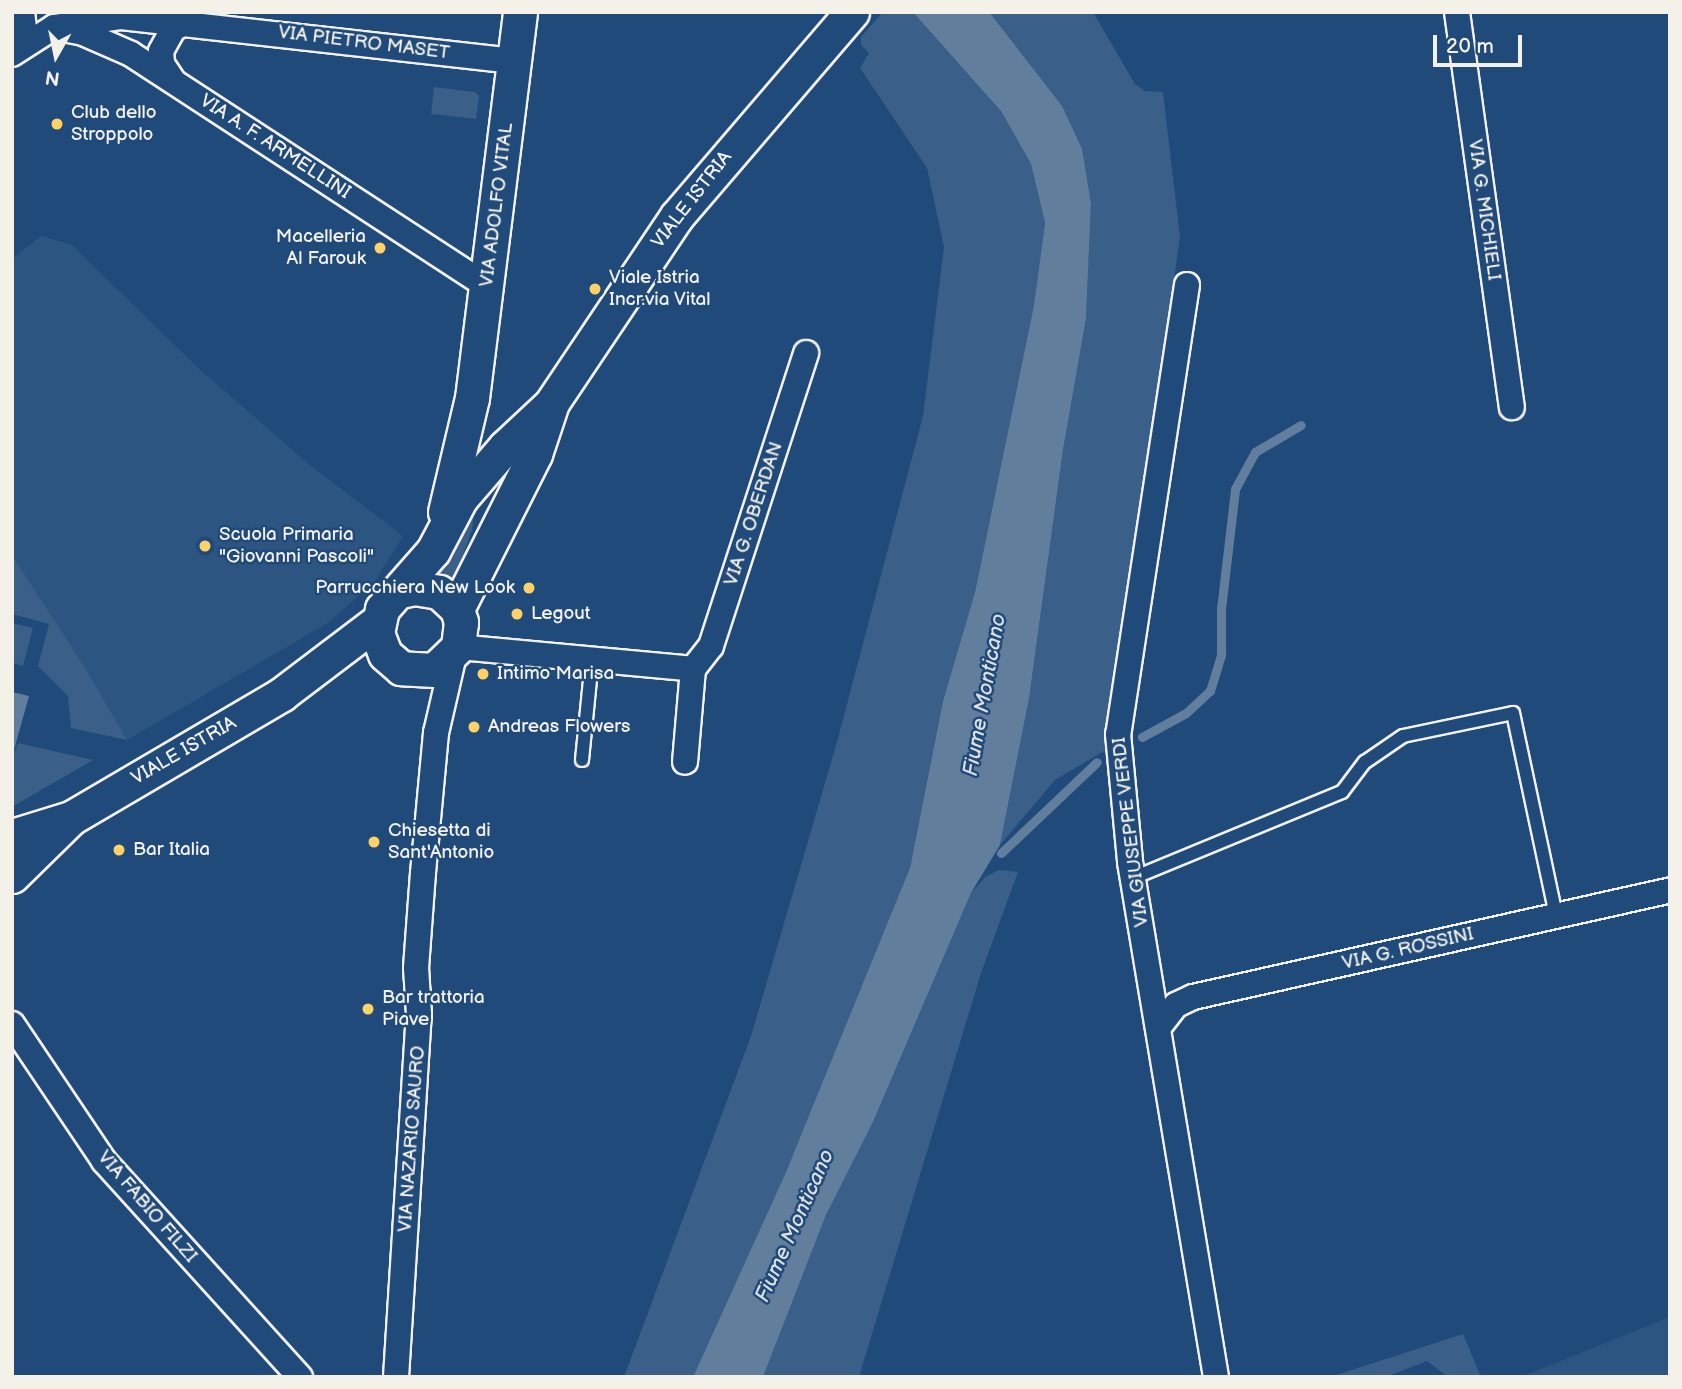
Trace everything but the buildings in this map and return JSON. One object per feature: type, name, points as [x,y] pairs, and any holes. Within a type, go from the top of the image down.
[{"type":"street","points":[[19,49],[22,12]]},
{"type":"street","name":"VIA ADOLFO VITAL","points":[[433,551],[472,398],[520,12]]},
{"type":"street","name":"VIA G. MICHIELI","points":[[1457,12],[1511,407]]},
{"type":"street","name":"VIA PIETRO MASET","points":[[19,49],[61,21],[121,17],[186,22],[514,61]]},
{"type":"street","name":"VIALE ISTRIA","points":[[12,836],[71,818],[298,684],[378,621],[390,598],[401,591],[433,551],[461,498],[551,404],[677,216],[847,19]]},
{"type":"street","name":"VIA A. F. ARMELLINI","points":[[61,21],[107,42],[172,79],[487,286]]},
{"type":"street","points":[[172,79],[162,64],[161,51],[166,37],[186,22]]},
{"type":"street","name":"VIA GIUSEPPE VERDI","points":[[1187,285],[1118,734],[1133,878],[1216,1377]]},
{"type":"street","name":"VIA G. OBERDAN","points":[[685,762],[693,669],[711,646],[806,353]]},
{"type":"street","points":[[472,398],[479,415],[500,430],[511,429],[551,404]]},
{"type":"street","name":"VIA ADOLFO VITAL","points":[[472,398],[483,474]]},
{"type":"street","name":"VIALE ISTRIA","points":[[463,598],[535,454],[551,404]]},
{"type":"street","name":"VIALE ISTRIA","points":[[298,684],[355,666],[407,668],[445,664],[456,651],[463,598],[485,523],[483,474]]},
{"type":"street","points":[[401,591],[414,587],[463,598]]},
{"type":"street","points":[[378,621],[379,644],[407,668]]},
{"type":"street","points":[[456,651],[693,669]]},
{"type":"street","name":"VIA NAZARIO SAURO","points":[[396,1377],[419,1014],[416,968],[436,733],[456,651]]},
{"type":"street","name":"VIA NAZARIO SAURO","points":[[407,668],[432,699],[436,733]]},
{"type":"street","name":"VIALE ISTRIA","points":[[12,876],[71,818]]},
{"type":"street","name":"VIA G. ROSSINI","points":[[1158,1028],[1176,1005],[1193,997],[1670,890]]},
{"type":"street","name":"VIA FABIO FILZI","points":[[12,1024],[104,1161],[300,1377]]},
{"type":"lane","points":[[582,760],[592,660]]},
{"type":"lane","points":[[1133,878],[1342,792],[1365,762],[1403,736],[1513,713],[1556,915]]},
{"type":"shaded area","points":[[883,12],[913,12],[955,55],[1001,111],[1031,164],[1045,223],[1034,305],[975,592],[943,701],[910,868],[893,918],[786,1172],[693,1377],[624,1377],[751,1036],[837,742],[923,416],[944,247],[927,168],[860,68],[869,53],[861,45],[861,37]]},
{"type":"shaded area","points":[[989,12],[1093,12],[1135,84],[1145,91],[1163,92],[1180,237],[1106,750],[1055,780],[1000,845],[1029,699],[1063,450],[1086,319],[1091,204]]},
{"type":"shaded area","points":[[434,87],[475,92],[479,96],[476,119],[431,114]]},
{"type":"shaded area","name":"Scuola Primaria \"Giovanni Pascoli\"","points":[[41,236],[72,245],[198,368],[311,466],[403,536],[375,581],[328,623],[127,740],[12,556],[12,259]]},
{"type":"shaded area","points":[[476,496],[472,530],[454,581],[435,573]]},
{"type":"shaded area","points":[[13,557],[87,671],[127,740],[71,728],[68,696],[38,666],[49,624],[12,614]]},
{"type":"shaded area","points":[[12,623],[33,628],[23,666],[12,663]]},
{"type":"shaded area","points":[[18,743],[93,760],[12,807],[12,757]]},
{"type":"shaded area","points":[[999,870],[1018,872],[981,973],[859,1377],[763,1377],[826,1215],[873,1122],[971,893],[985,877]]},
{"type":"shaded area","points":[[1670,1317],[1670,1377],[1521,1377]]},
{"type":"shaded area","points":[[1463,1334],[1481,1377],[1448,1377],[1427,1361],[1386,1377],[1330,1377]]},
{"type":"water","name":"Fiume Monticano","points":[[913,12],[989,12],[1062,106],[1082,149],[1091,204],[1086,319],[1063,450],[1029,699],[1000,845],[971,893],[873,1122],[826,1215],[763,1377],[693,1377],[786,1172],[910,868],[943,701],[975,592],[1034,305],[1045,223],[1031,164],[1001,111]]},
{"type":"water","points":[[12,692],[29,696],[12,757]]},
{"type":"waterway","points":[[1142,737],[1186,713],[1210,691],[1221,654],[1221,609],[1235,489],[1255,452],[1301,425]]},
{"type":"waterway","points":[[1001,853],[1097,762]]},
{"type":"place","name":"Club dello Stroppolo","points":[[57,124]]},
{"type":"place","name":"Macelleria Al Farouk","points":[[380,248]]},
{"type":"place","name":"Viale Istria Incr.via Vital","points":[[595,289]]},
{"type":"place","name":"Scuola Primaria \"Giovanni Pascoli\"","points":[[205,546]]},
{"type":"place","name":"Parrucchiera New Look","points":[[529,588]]},
{"type":"place","name":"Legout","points":[[517,614]]},
{"type":"place","name":"Intimo Marisa","points":[[483,674]]},
{"type":"place","name":"Andreas Flowers","points":[[474,727]]},
{"type":"place","name":"Chiesetta di Sant'Antonio","points":[[374,842]]},
{"type":"place","name":"Bar Italia","points":[[119,850]]},
{"type":"place","name":"Bar trattoria Piave","points":[[368,1009]]}]
